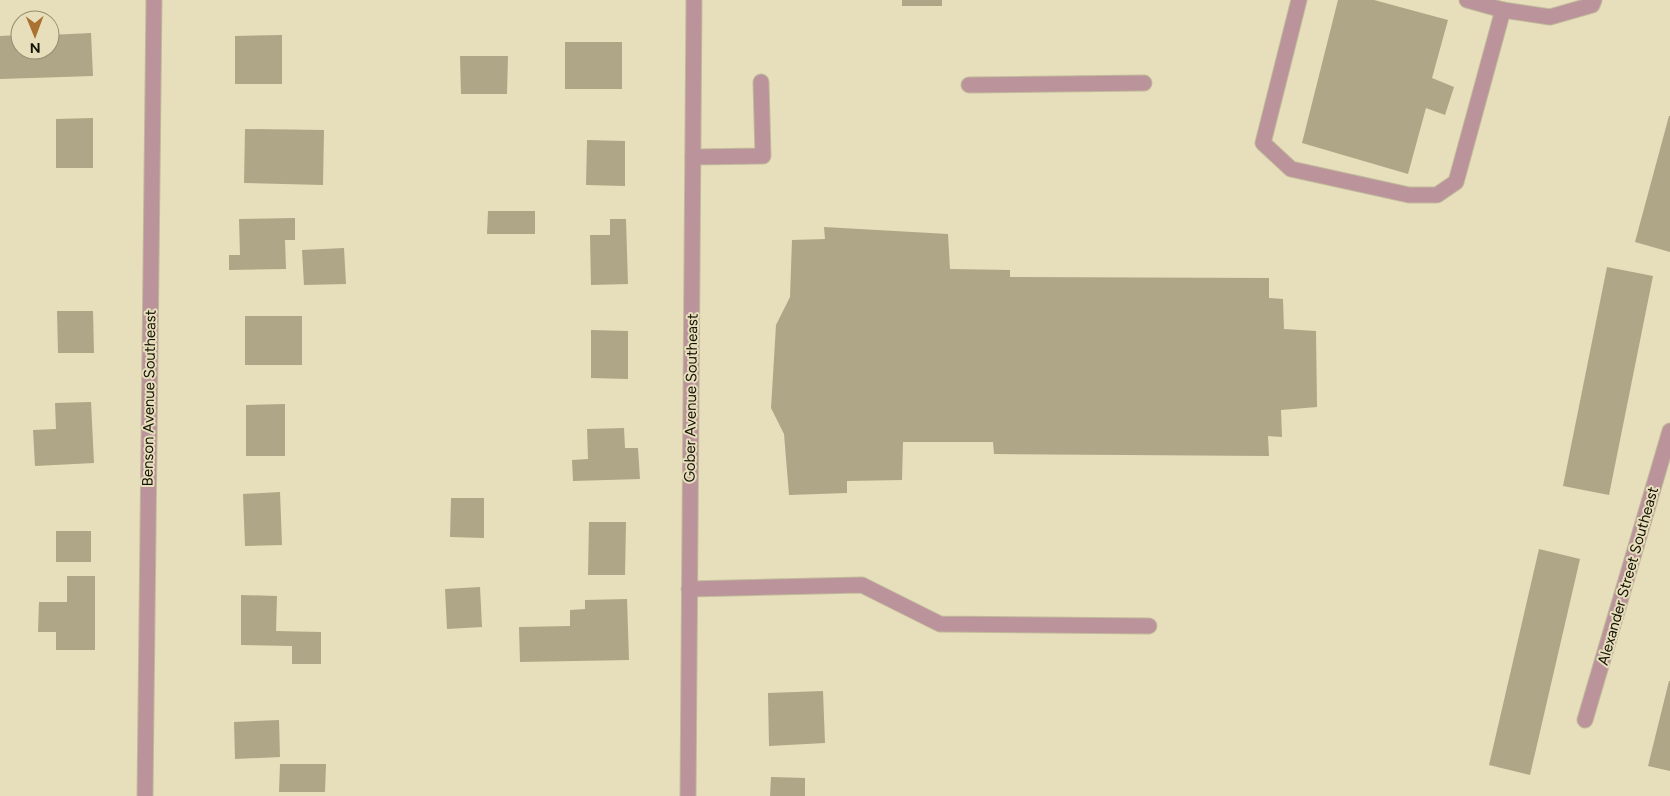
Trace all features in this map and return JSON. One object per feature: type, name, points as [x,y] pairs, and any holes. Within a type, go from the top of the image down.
[{"type":"street","name":"Benson Avenue Southeast","points":[[145,796],[154,0]]},
{"type":"street","name":"Gober Avenue Southeast","points":[[688,796],[694,0]]},
{"type":"street","points":[[1299,0],[1263,143],[1291,169],[1409,195],[1437,195],[1456,182],[1503,10]]},
{"type":"street","points":[[1467,0],[1503,10],[1550,17],[1592,5],[1594,0]]},
{"type":"street","points":[[693,157],[764,156],[761,82]]},
{"type":"street","points":[[969,85],[1144,83]]},
{"type":"street","name":"Alexander Street Southeast","points":[[1585,720],[1670,432]]},
{"type":"street","points":[[689,589],[862,585],[940,624],[1149,626]]},
{"type":"building","points":[[902,0],[942,0],[942,6],[902,6]]},
{"type":"building","points":[[1338,0],[1374,0],[1448,20],[1432,78],[1454,87],[1445,115],[1426,108],[1408,174],[1302,143]]},
{"type":"building","points":[[91,33],[93,76],[0,79],[0,36],[10,36],[10,60],[60,60],[60,35]]},
{"type":"building","points":[[282,35],[282,84],[235,84],[235,36]]},
{"type":"building","points":[[565,42],[622,42],[622,89],[565,89]]},
{"type":"building","points":[[460,56],[508,56],[507,94],[461,94]]},
{"type":"building","points":[[1670,116],[1670,252],[1635,242]]},
{"type":"building","points":[[93,118],[93,168],[56,168],[56,119]]},
{"type":"building","points":[[245,129],[324,130],[323,185],[244,183]]},
{"type":"building","points":[[587,140],[625,141],[625,186],[586,185]]},
{"type":"building","points":[[488,211],[535,211],[535,234],[487,234]]},
{"type":"building","points":[[295,218],[295,240],[285,240],[286,269],[229,270],[229,255],[240,255],[239,219]]},
{"type":"building","points":[[610,219],[626,219],[628,284],[591,285],[590,235],[610,235]]},
{"type":"building","points":[[824,227],[948,234],[950,269],[1010,270],[1010,277],[1269,278],[1269,298],[1283,299],[1284,329],[1316,331],[1317,407],[1281,410],[1282,437],[1268,436],[1269,456],[994,454],[993,442],[903,442],[902,480],[847,481],[847,493],[789,495],[784,434],[771,408],[776,325],[790,297],[792,240],[825,239]]},
{"type":"building","points":[[344,248],[346,284],[304,285],[302,250]]},
{"type":"building","points":[[1607,267],[1653,276],[1609,495],[1563,486]]},
{"type":"building","points":[[57,311],[93,311],[94,353],[58,353]]},
{"type":"building","points":[[245,316],[302,316],[302,365],[245,365]]},
{"type":"building","points":[[591,330],[628,331],[628,379],[591,378]]},
{"type":"building","points":[[91,402],[94,463],[35,466],[33,430],[56,429],[55,403]]},
{"type":"building","points":[[285,404],[285,456],[246,456],[246,405]]},
{"type":"building","points":[[624,428],[625,448],[638,448],[640,479],[573,481],[572,460],[588,459],[587,429]]},
{"type":"building","points":[[280,492],[282,545],[245,546],[243,494]]},
{"type":"building","points":[[451,498],[484,498],[484,538],[450,537]]},
{"type":"building","points":[[589,522],[626,522],[625,575],[588,575]]},
{"type":"building","points":[[56,531],[91,531],[91,562],[56,562]]},
{"type":"building","points":[[1539,549],[1580,559],[1530,775],[1489,765]]},
{"type":"building","points":[[67,576],[95,576],[95,650],[56,650],[56,632],[38,632],[39,602],[67,602]]},
{"type":"building","points":[[480,587],[482,627],[447,629],[445,589]]},
{"type":"building","points":[[241,595],[277,596],[276,631],[321,632],[321,664],[292,664],[292,646],[241,645]]},
{"type":"building","points":[[627,599],[629,660],[520,662],[519,627],[570,626],[570,610],[585,609],[585,600]]},
{"type":"building","points":[[1670,681],[1670,771],[1648,766]]},
{"type":"building","points":[[823,691],[825,743],[769,746],[768,693]]},
{"type":"building","points":[[279,720],[280,757],[235,759],[234,722]]},
{"type":"building","points":[[280,764],[326,764],[325,792],[279,792]]},
{"type":"building","points":[[771,777],[805,778],[805,796],[770,796]]}]
